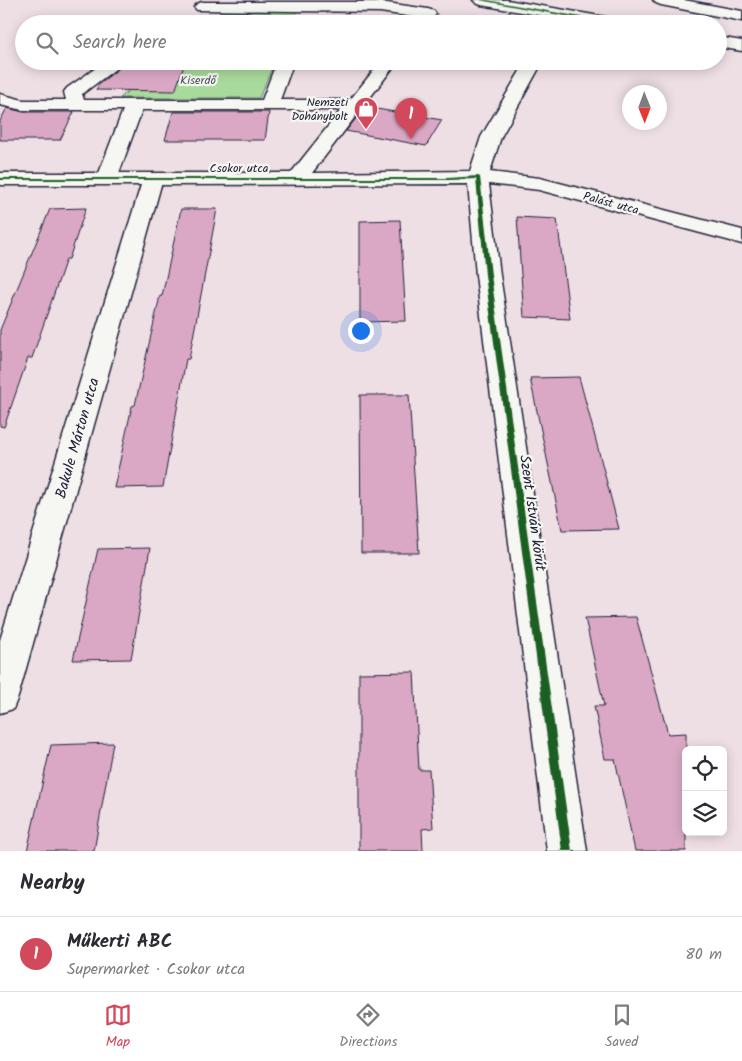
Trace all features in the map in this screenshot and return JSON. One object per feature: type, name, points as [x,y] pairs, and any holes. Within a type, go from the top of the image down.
[{"type":"street","points":[[427,15],[439,0]]},
{"type":"street","points":[[481,0],[543,15]]},
{"type":"street","points":[[661,0],[742,16]]},
{"type":"street","points":[[202,7],[380,7],[409,15]]},
{"type":"street","points":[[305,15],[308,7]]},
{"type":"street","points":[[727,44],[742,46]]},
{"type":"street","points":[[76,104],[73,92],[105,70]]},
{"type":"street","points":[[269,104],[282,70]]},
{"type":"street","points":[[297,179],[383,70]]},
{"type":"street","name":"Szent István körút","points":[[530,70],[492,137],[478,177],[488,275],[567,851]]},
{"type":"street","points":[[0,99],[23,104],[356,105]]},
{"type":"street","points":[[108,179],[135,104]]},
{"type":"street","name":"Csokor utca","points":[[0,179],[448,179],[478,177]]},
{"type":"street","name":"Palást utca","points":[[478,177],[540,184],[742,237]]},
{"type":"street","name":"Bakule Márton utca","points":[[0,697],[153,178]]},
{"type":"green space","points":[[222,11],[297,11],[295,15],[217,15]]},
{"type":"green space","name":"Kiserdő","points":[[153,70],[271,70],[259,98],[120,98]]},
{"type":"building","points":[[117,70],[182,70],[175,91],[96,90],[99,84]]},
{"type":"building","points":[[365,107],[442,120],[426,146],[346,131]]},
{"type":"building","points":[[7,108],[23,112],[74,112],[60,140],[0,140],[0,121]]},
{"type":"building","points":[[173,112],[269,112],[265,140],[165,140]]},
{"type":"building","points":[[86,208],[69,259],[66,259],[32,358],[28,358],[4,427],[0,426],[0,330],[50,209]]},
{"type":"building","points":[[181,209],[217,209],[189,359],[186,359],[163,487],[114,488],[132,406],[135,405],[160,296],[162,296]]},
{"type":"building","points":[[517,217],[557,219],[570,319],[524,317]]},
{"type":"building","points":[[400,220],[406,321],[360,322],[360,221]]},
{"type":"building","points":[[579,377],[619,529],[562,530],[530,378]]},
{"type":"building","points":[[360,395],[409,395],[419,553],[361,553]]},
{"type":"building","points":[[150,548],[131,659],[73,660],[98,549]]},
{"type":"building","points":[[636,617],[668,734],[686,733],[686,746],[682,746],[682,836],[686,836],[686,851],[635,851],[615,759],[605,759],[594,706],[604,706],[585,618]]},
{"type":"building","points":[[414,672],[419,770],[429,770],[433,828],[422,829],[423,851],[359,851],[359,673]]},
{"type":"building","points":[[113,743],[94,851],[27,851],[51,745]]},
{"type":"cycle path","points":[[481,0],[566,15]]},
{"type":"cycle path","points":[[0,179],[448,179],[478,177],[488,275],[567,851]]},
{"type":"place","name":"Nemzeti Dohánybolt","points":[[366,130]]},
{"type":"place","name":"Műkerti ABC","points":[[411,139]]}]
